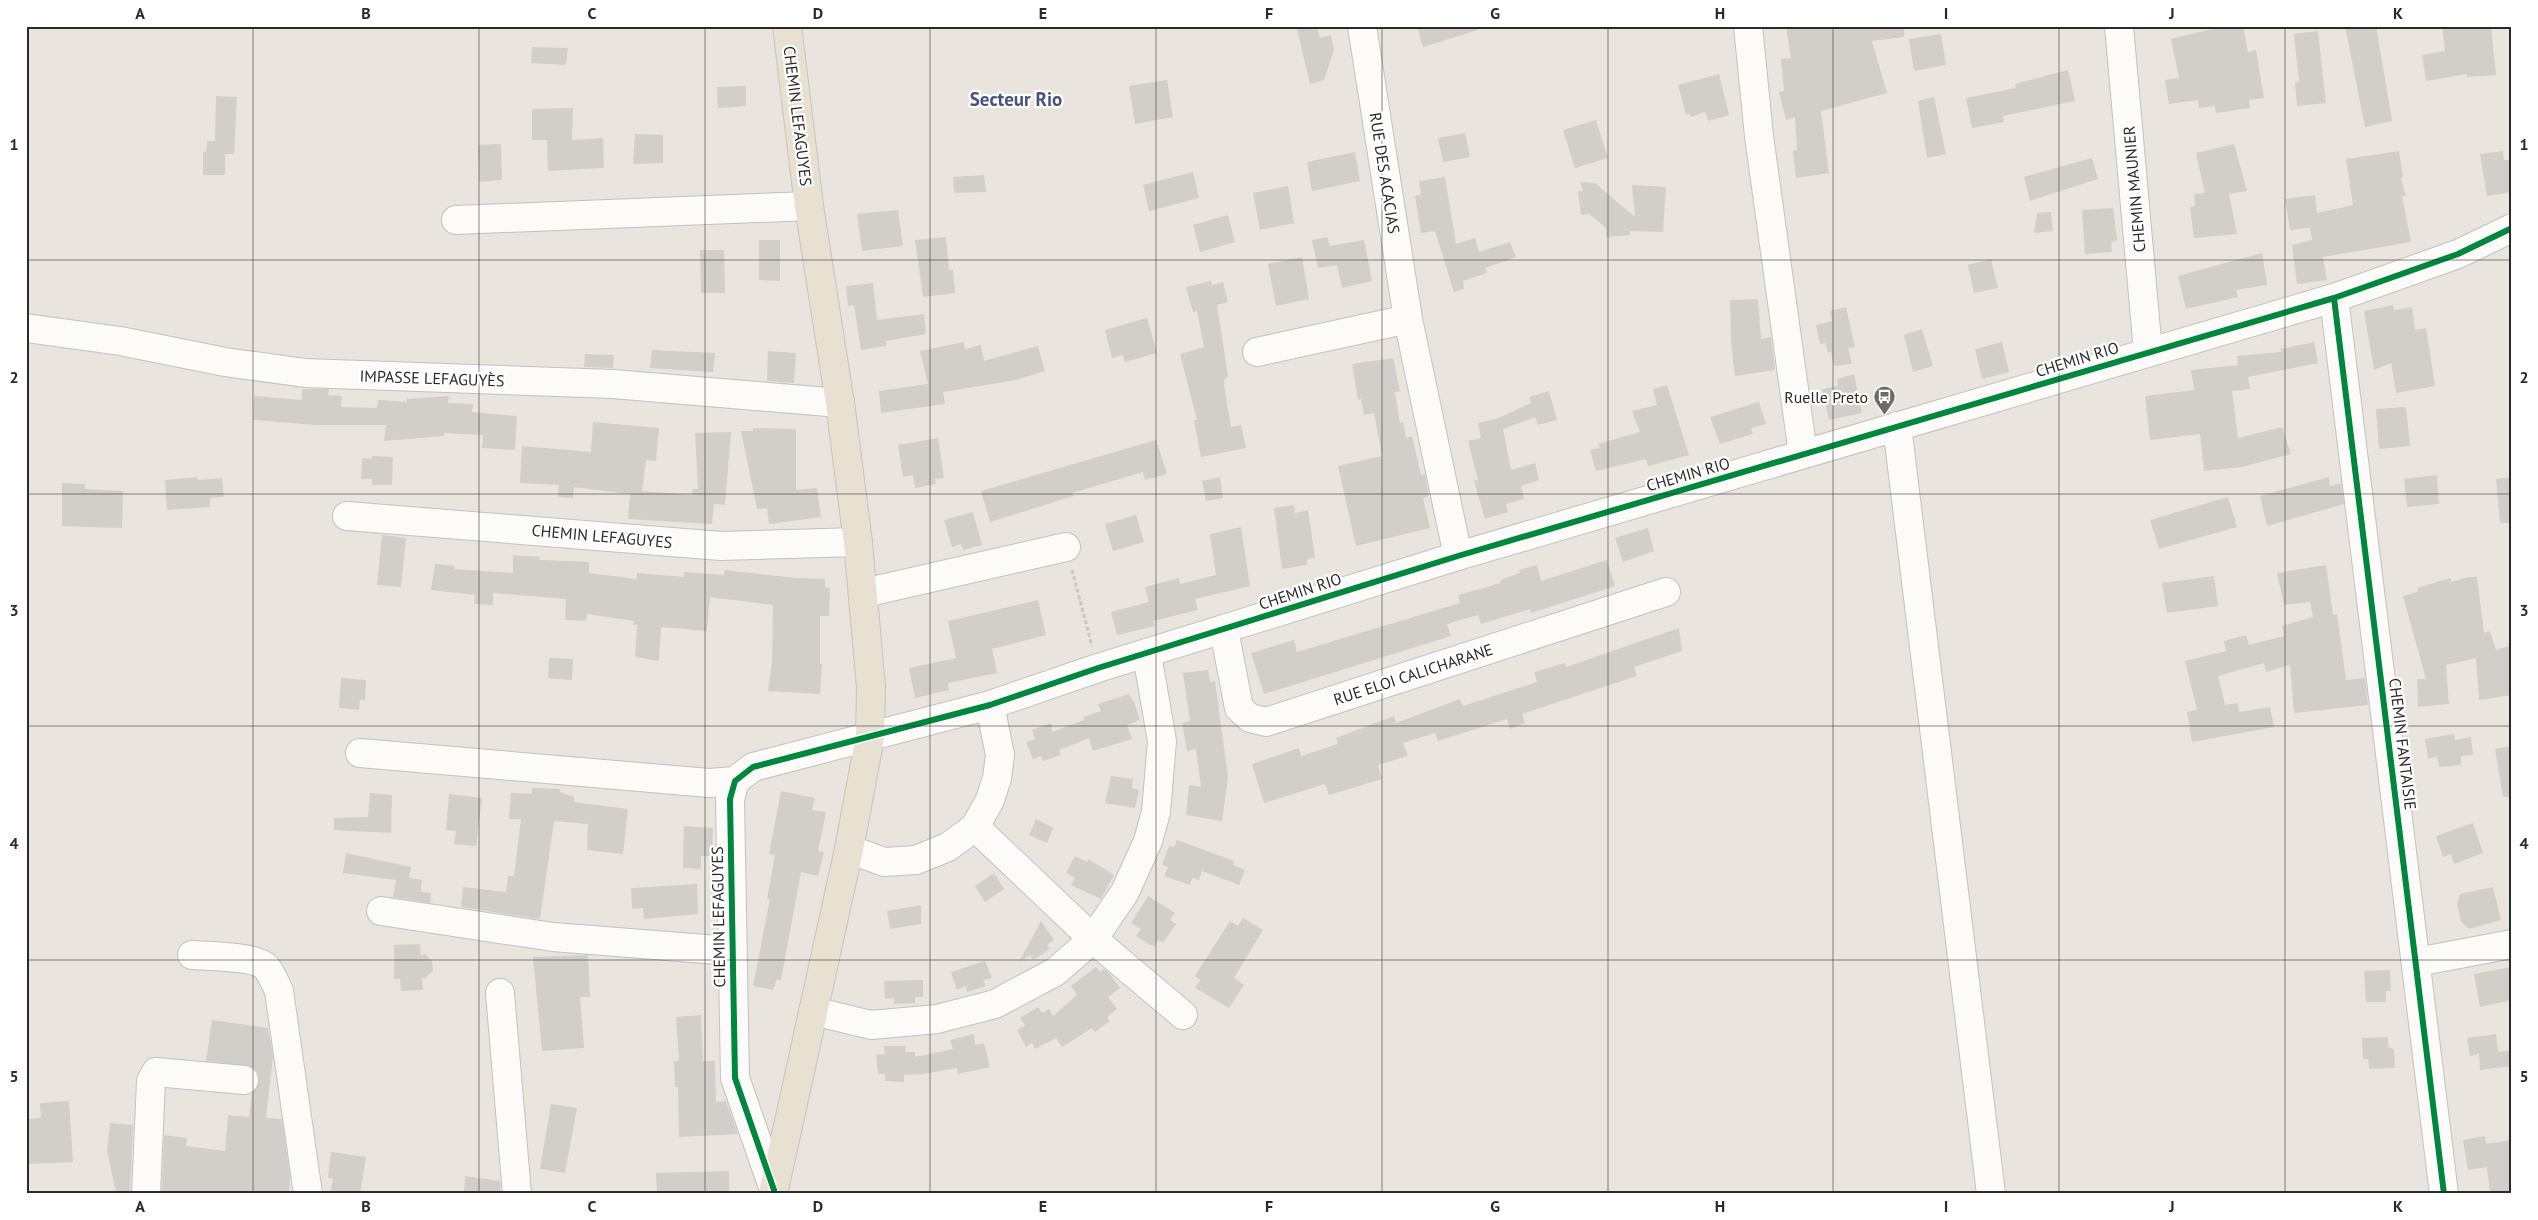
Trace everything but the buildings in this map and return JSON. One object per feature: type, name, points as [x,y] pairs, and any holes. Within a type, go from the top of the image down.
[{"type":"main road","name":"CHEMIN LEFAGUYES","points":[[774,1192],[849,849],[870,737],[871,687],[864,592],[858,542],[840,404],[809,206],[787,26]]},
{"type":"street","name":"RUE DES ACACIAS","points":[[1362,26],[1408,319],[1458,556]]},
{"type":"street","points":[[1748,26],[1759,136],[1803,454]]},
{"type":"street","name":"CHEMIN MAUNIER","points":[[2119,26],[2148,352]]},
{"type":"street","name":"CHEMIN LEFAGUYES","points":[[456,220],[809,206]]},
{"type":"street","name":"CHEMIN RIO","points":[[870,737],[990,705],[1098,668],[1147,655],[1458,556],[2334,298],[2458,254],[2512,228]]},
{"type":"street","name":"CHEMIN FANTAISIE","points":[[2334,298],[2444,1194]]},
{"type":"street","points":[[1257,352],[1408,319]]},
{"type":"street","name":"IMPASSE LEFAGUYÈS","points":[[26,328],[65,332],[225,362],[305,373],[613,384],[840,404]]},
{"type":"street","points":[[1897,426],[1991,1194]]},
{"type":"street","name":"CHEMIN LEFAGUYES","points":[[347,516],[722,546],[858,542]]},
{"type":"street","points":[[864,592],[1066,547]]},
{"type":"street","name":"RUE ELOI CALICHARANE","points":[[1224,630],[1239,708],[1250,718],[1266,722],[1666,592]]},
{"type":"street","points":[[813,1011],[871,1025],[937,1019],[995,1004],[1055,972],[1093,940],[1125,892],[1148,841],[1156,812],[1162,741],[1147,655]]},
{"type":"street","points":[[849,849],[884,862],[916,860],[948,848],[975,827],[990,800],[997,778],[1000,755],[990,705]]},
{"type":"street","points":[[360,753],[709,783],[735,781],[753,767],[870,737]]},
{"type":"street","name":"CHEMIN LEFAGUYES","points":[[735,781],[730,799],[731,951],[735,1078],[774,1192]]},
{"type":"street","points":[[975,827],[1093,940],[1183,1015]]},
{"type":"street","name":"CHEMIN LEFAGUYES","points":[[381,911],[554,937],[731,951]]},
{"type":"street","points":[[2417,962],[2512,944]]},
{"type":"street","points":[[192,954],[247,959],[264,965],[272,976],[279,991],[308,1194]]},
{"type":"street","points":[[500,993],[517,1194]]},
{"type":"street","points":[[146,1194],[150,1081],[156,1072],[244,1080]]},
{"type":"path","points":[[1066,547],[1098,668]]},
{"type":"cycle path","points":[[774,1190],[735,1078],[730,799],[735,781],[753,767],[990,705],[1098,668],[1458,556],[2334,298],[2458,254],[2512,228]]},
{"type":"cycle path","points":[[2334,298],[2444,1194]]},
{"type":"place","name":"Ruelle Preto","points":[[1884,416]]},
{"type":"district","name":"Secteur Rio","points":[[1016,99]]}]
